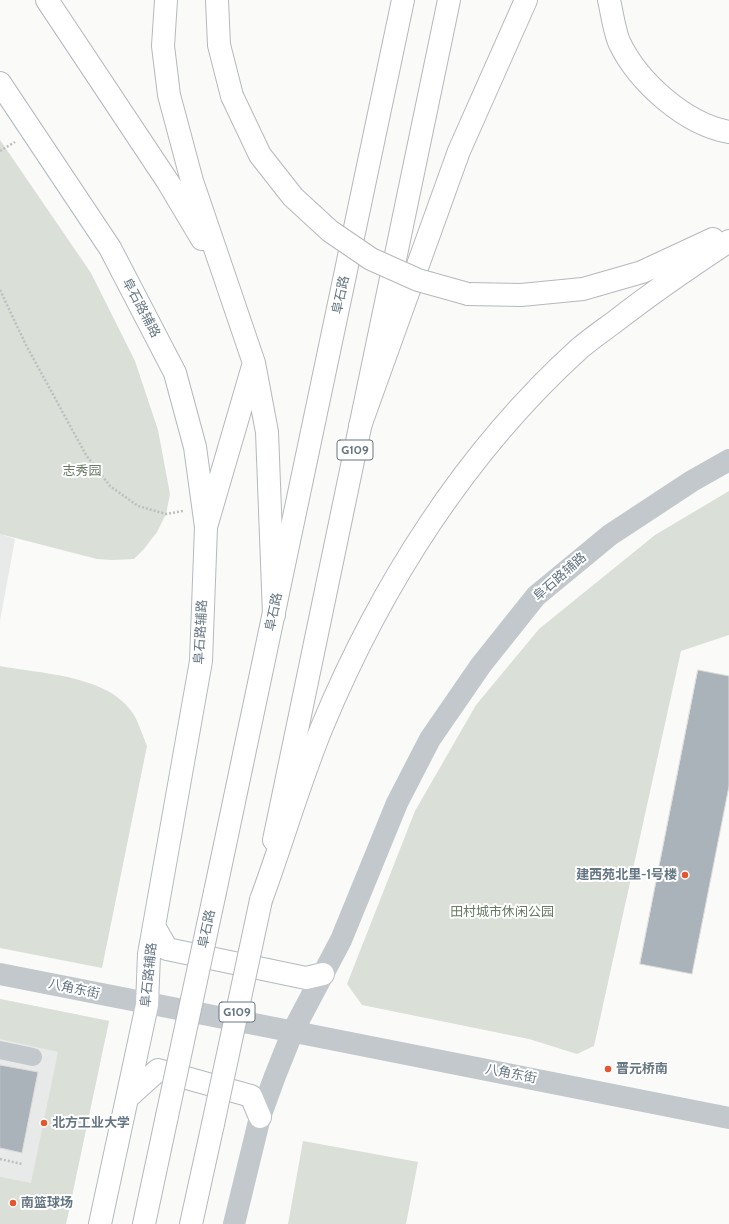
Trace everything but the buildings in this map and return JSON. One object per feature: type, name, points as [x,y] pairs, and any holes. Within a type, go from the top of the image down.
[{"type":"main road","points":[[47,0],[168,182],[228,282]]},
{"type":"main road","points":[[166,0],[163,46],[170,95],[192,181],[228,282],[254,363],[267,432],[274,615]]},
{"type":"main road","points":[[217,0],[219,45],[232,96],[260,155],[293,196],[330,231],[371,259],[418,280],[468,294],[522,295],[582,289],[642,272],[729,232]]},
{"type":"main road","name":"阜石路","points":[[144,1224],[403,0]]},
{"type":"main road","name":"G109","points":[[191,1224],[261,900],[449,0]]},
{"type":"main road","points":[[360,426],[459,151],[526,0]]},
{"type":"main road","points":[[609,0],[619,41],[642,79],[679,110],[718,130],[729,132]]},
{"type":"main road","name":"阜石路辅路","points":[[0,83],[110,248],[175,373],[195,447],[204,517],[201,661],[155,928],[149,954],[147,1005],[100,1224]]},
{"type":"main road","points":[[261,900],[322,728],[362,641],[408,556],[462,478],[520,406],[582,346],[652,293],[729,241]]},
{"type":"main road","points":[[204,517],[254,363]]},
{"type":"main road","points":[[155,928],[168,949],[306,978],[323,974]]},
{"type":"main road","points":[[127,1098],[158,1070],[251,1096],[260,1117]]},
{"type":"street","name":"阜石路辅路","points":[[234,1224],[260,1117],[293,1031],[342,940],[397,803],[430,739],[481,665],[542,590],[610,535],[692,481],[729,460]]},
{"type":"street","name":"八角东街","points":[[0,974],[147,1005],[293,1031],[729,1118]]},
{"type":"street","points":[[0,1050],[34,1056]]},
{"type":"path","points":[[0,290],[26,345],[86,456],[110,486],[138,506],[166,514],[204,517]]},
{"type":"path","points":[[0,1159],[22,1164]]},
{"type":"shaded area","points":[[0,534],[15,539],[0,621]]},
{"type":"shaded area","name":"北方工业大学","points":[[0,999],[109,1021],[66,1224],[0,1224]]},
{"type":"green space","name":"志秀园","points":[[0,140],[91,273],[135,361],[158,430],[170,494],[166,514],[157,532],[134,559],[97,559],[0,534]]},
{"type":"green space","name":"田村城市休闲公园","points":[[729,491],[729,635],[681,651],[594,1046],[577,1054],[529,1039],[362,1005],[347,984],[415,811],[476,705],[539,629],[655,535]]},
{"type":"green space","points":[[0,666],[73,678],[92,684],[109,692],[123,702],[134,715],[147,746],[102,968],[0,948]]},
{"type":"green space","name":"北方工业大学","points":[[0,999],[109,1021],[66,1224],[0,1224],[0,1177],[31,1183],[58,1052],[0,1039]]},
{"type":"green space","points":[[303,1141],[418,1162],[406,1224],[288,1224]]},
{"type":"place","name":"建西苑北里-1号楼","points":[[685,875]]},
{"type":"place","name":"晋元桥南","points":[[608,1069]]},
{"type":"place","name":"北方工业大学","points":[[44,1123]]},
{"type":"place","name":"南篮球场","points":[[13,1203]]}]
